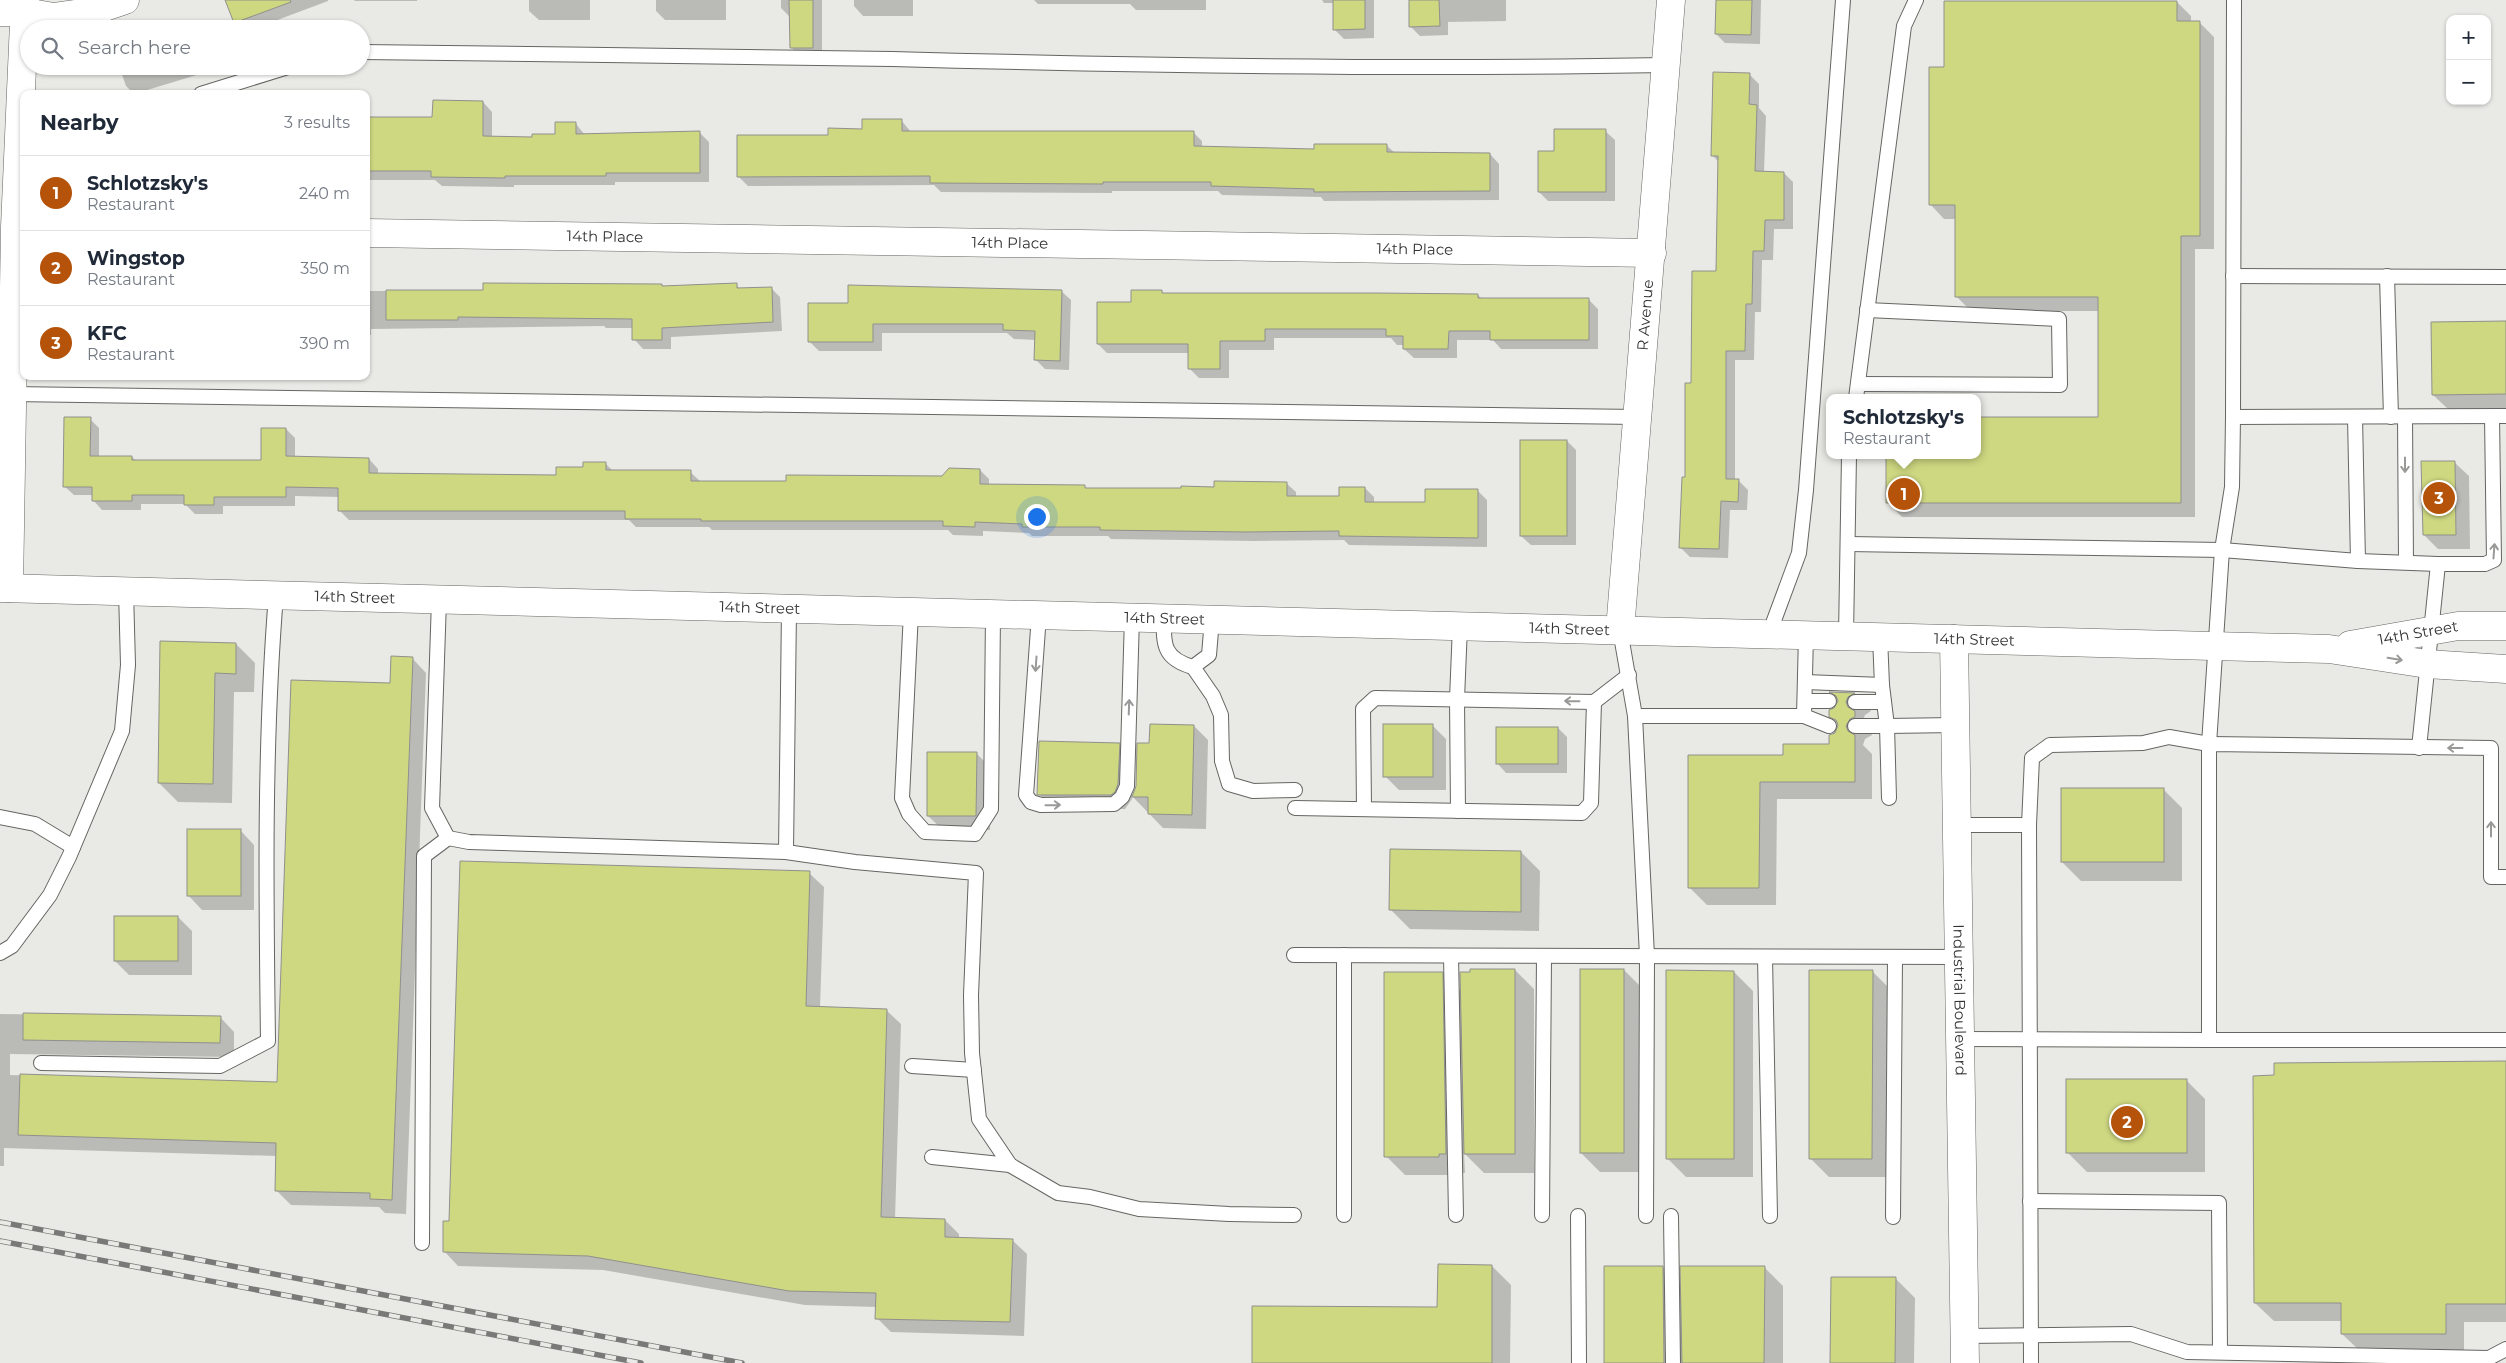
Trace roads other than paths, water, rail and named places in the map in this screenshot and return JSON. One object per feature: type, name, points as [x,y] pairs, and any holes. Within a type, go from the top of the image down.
[{"type":"street","points":[[20,72],[17,8],[53,17],[90,12],[125,0]]},
{"type":"street","name":"R Avenue","points":[[1620,630],[1671,0]]},
{"type":"street","points":[[20,75],[21,90]]},
{"type":"street","points":[[5,588],[20,189]]},
{"type":"street","name":"14th Place","points":[[370,233],[1652,253]]},
{"type":"street","name":"14th Street","points":[[5,588],[2329,648],[2427,664],[2506,669]]},
{"type":"street","name":"14th Street","points":[[2329,648],[2458,626],[2506,626]]},
{"type":"street","name":"Industrial Boulevard","points":[[1954,639],[1964,1363]]},
{"type":"lane","points":[[1769,634],[1799,552],[1810,441],[1843,0]]},
{"type":"lane","points":[[1867,310],[2059,319],[2060,385],[1857,391],[1867,310],[1904,26],[1916,0]]},
{"type":"lane","points":[[2209,1040],[2209,744],[2222,550],[2232,487],[2234,0]]},
{"type":"lane","points":[[370,52],[891,60],[1026,64],[1450,68],[1666,65]]},
{"type":"lane","points":[[214,90],[262,75]]},
{"type":"lane","points":[[2233,276],[2506,277]]},
{"type":"lane","points":[[2388,276],[2406,562]]},
{"type":"lane","points":[[12,394],[1638,417]]},
{"type":"lane","points":[[1848,544],[2222,550],[2358,561],[2438,564],[2485,564],[2494,560],[2499,416],[2233,417]]},
{"type":"lane","points":[[2354,417],[2358,561]]},
{"type":"lane","points":[[1846,636],[1849,459]]},
{"type":"lane","points":[[2419,748],[2438,564]]},
{"type":"lane","points":[[0,953],[12,946],[50,895],[73,847],[122,732],[128,665],[126,591]]},
{"type":"lane","points":[[41,1063],[220,1066],[268,1041],[265,829],[269,679],[276,595]]},
{"type":"lane","points":[[439,600],[432,808],[448,838]]},
{"type":"lane","points":[[786,852],[789,609]]},
{"type":"lane","points":[[911,612],[902,798],[909,814],[925,832],[974,834],[990,809],[993,614]]},
{"type":"lane","points":[[1040,615],[1026,796],[1031,802],[1042,805],[1114,804],[1122,797],[1127,786],[1132,617]]},
{"type":"lane","points":[[1164,618],[1163,642],[1170,655],[1179,663],[1193,667],[1212,696],[1220,715],[1222,761],[1229,784],[1253,791],[1295,790]]},
{"type":"lane","points":[[1193,667],[1209,655],[1212,619]]},
{"type":"lane","points":[[1458,811],[1457,700],[1460,626]]},
{"type":"lane","points":[[1620,630],[1635,716],[1646,956],[1646,1216]]},
{"type":"lane","points":[[1804,716],[1806,635]]},
{"type":"lane","points":[[1880,637],[1889,798]]},
{"type":"lane","points":[[1364,809],[1363,709],[1375,698],[1594,702],[1629,675]]},
{"type":"lane","points":[[1805,682],[1882,685]]},
{"type":"lane","points":[[1805,701],[1829,702]]},
{"type":"lane","points":[[1295,808],[1582,813],[1591,803],[1594,702]]},
{"type":"lane","points":[[1855,702],[1884,702]]},
{"type":"lane","points":[[1635,716],[1804,716],[1829,726]]},
{"type":"lane","points":[[1855,726],[1956,725]]},
{"type":"lane","points":[[2030,1363],[2031,1039],[2029,825],[2032,758],[2050,745],[2143,742],[2170,737],[2209,744],[2491,748],[2491,877],[2506,877]]},
{"type":"lane","points":[[0,817],[35,824],[73,847]]},
{"type":"lane","points":[[1957,825],[2029,825]]},
{"type":"lane","points":[[422,1244],[424,856],[448,838],[469,842],[786,852],[855,862],[976,873],[971,995],[978,1120],[1010,1165]]},
{"type":"lane","points":[[1294,956],[1958,957]]},
{"type":"lane","points":[[1344,956],[1344,1215]]},
{"type":"lane","points":[[1450,956],[1456,1215]]},
{"type":"lane","points":[[1542,1216],[1544,956]]},
{"type":"lane","points":[[1765,957],[1770,1216]]},
{"type":"lane","points":[[1893,1217],[1894,957]]},
{"type":"lane","points":[[1960,1039],[2506,1040]]},
{"type":"lane","points":[[912,1066],[974,1070]]},
{"type":"lane","points":[[932,1157],[1010,1165],[1058,1192],[1090,1197],[1139,1209],[1229,1214],[1294,1215]]},
{"type":"lane","points":[[2030,1201],[2219,1203],[2220,1352]]},
{"type":"lane","points":[[1578,1216],[1579,1363]]},
{"type":"lane","points":[[1671,1216],[1673,1363]]},
{"type":"lane","points":[[1964,1336],[2131,1334],[2187,1352],[2489,1358],[2506,1349]]},
{"type":"railway","points":[[0,1222],[742,1363]]},
{"type":"railway","points":[[0,1241],[641,1363]]},
{"type":"place","name":"Schlotzsky's","points":[[1904,494]]},
{"type":"place","name":"KFC","points":[[2439,498]]},
{"type":"place","name":"Wingstop","points":[[2127,1122]]}]
